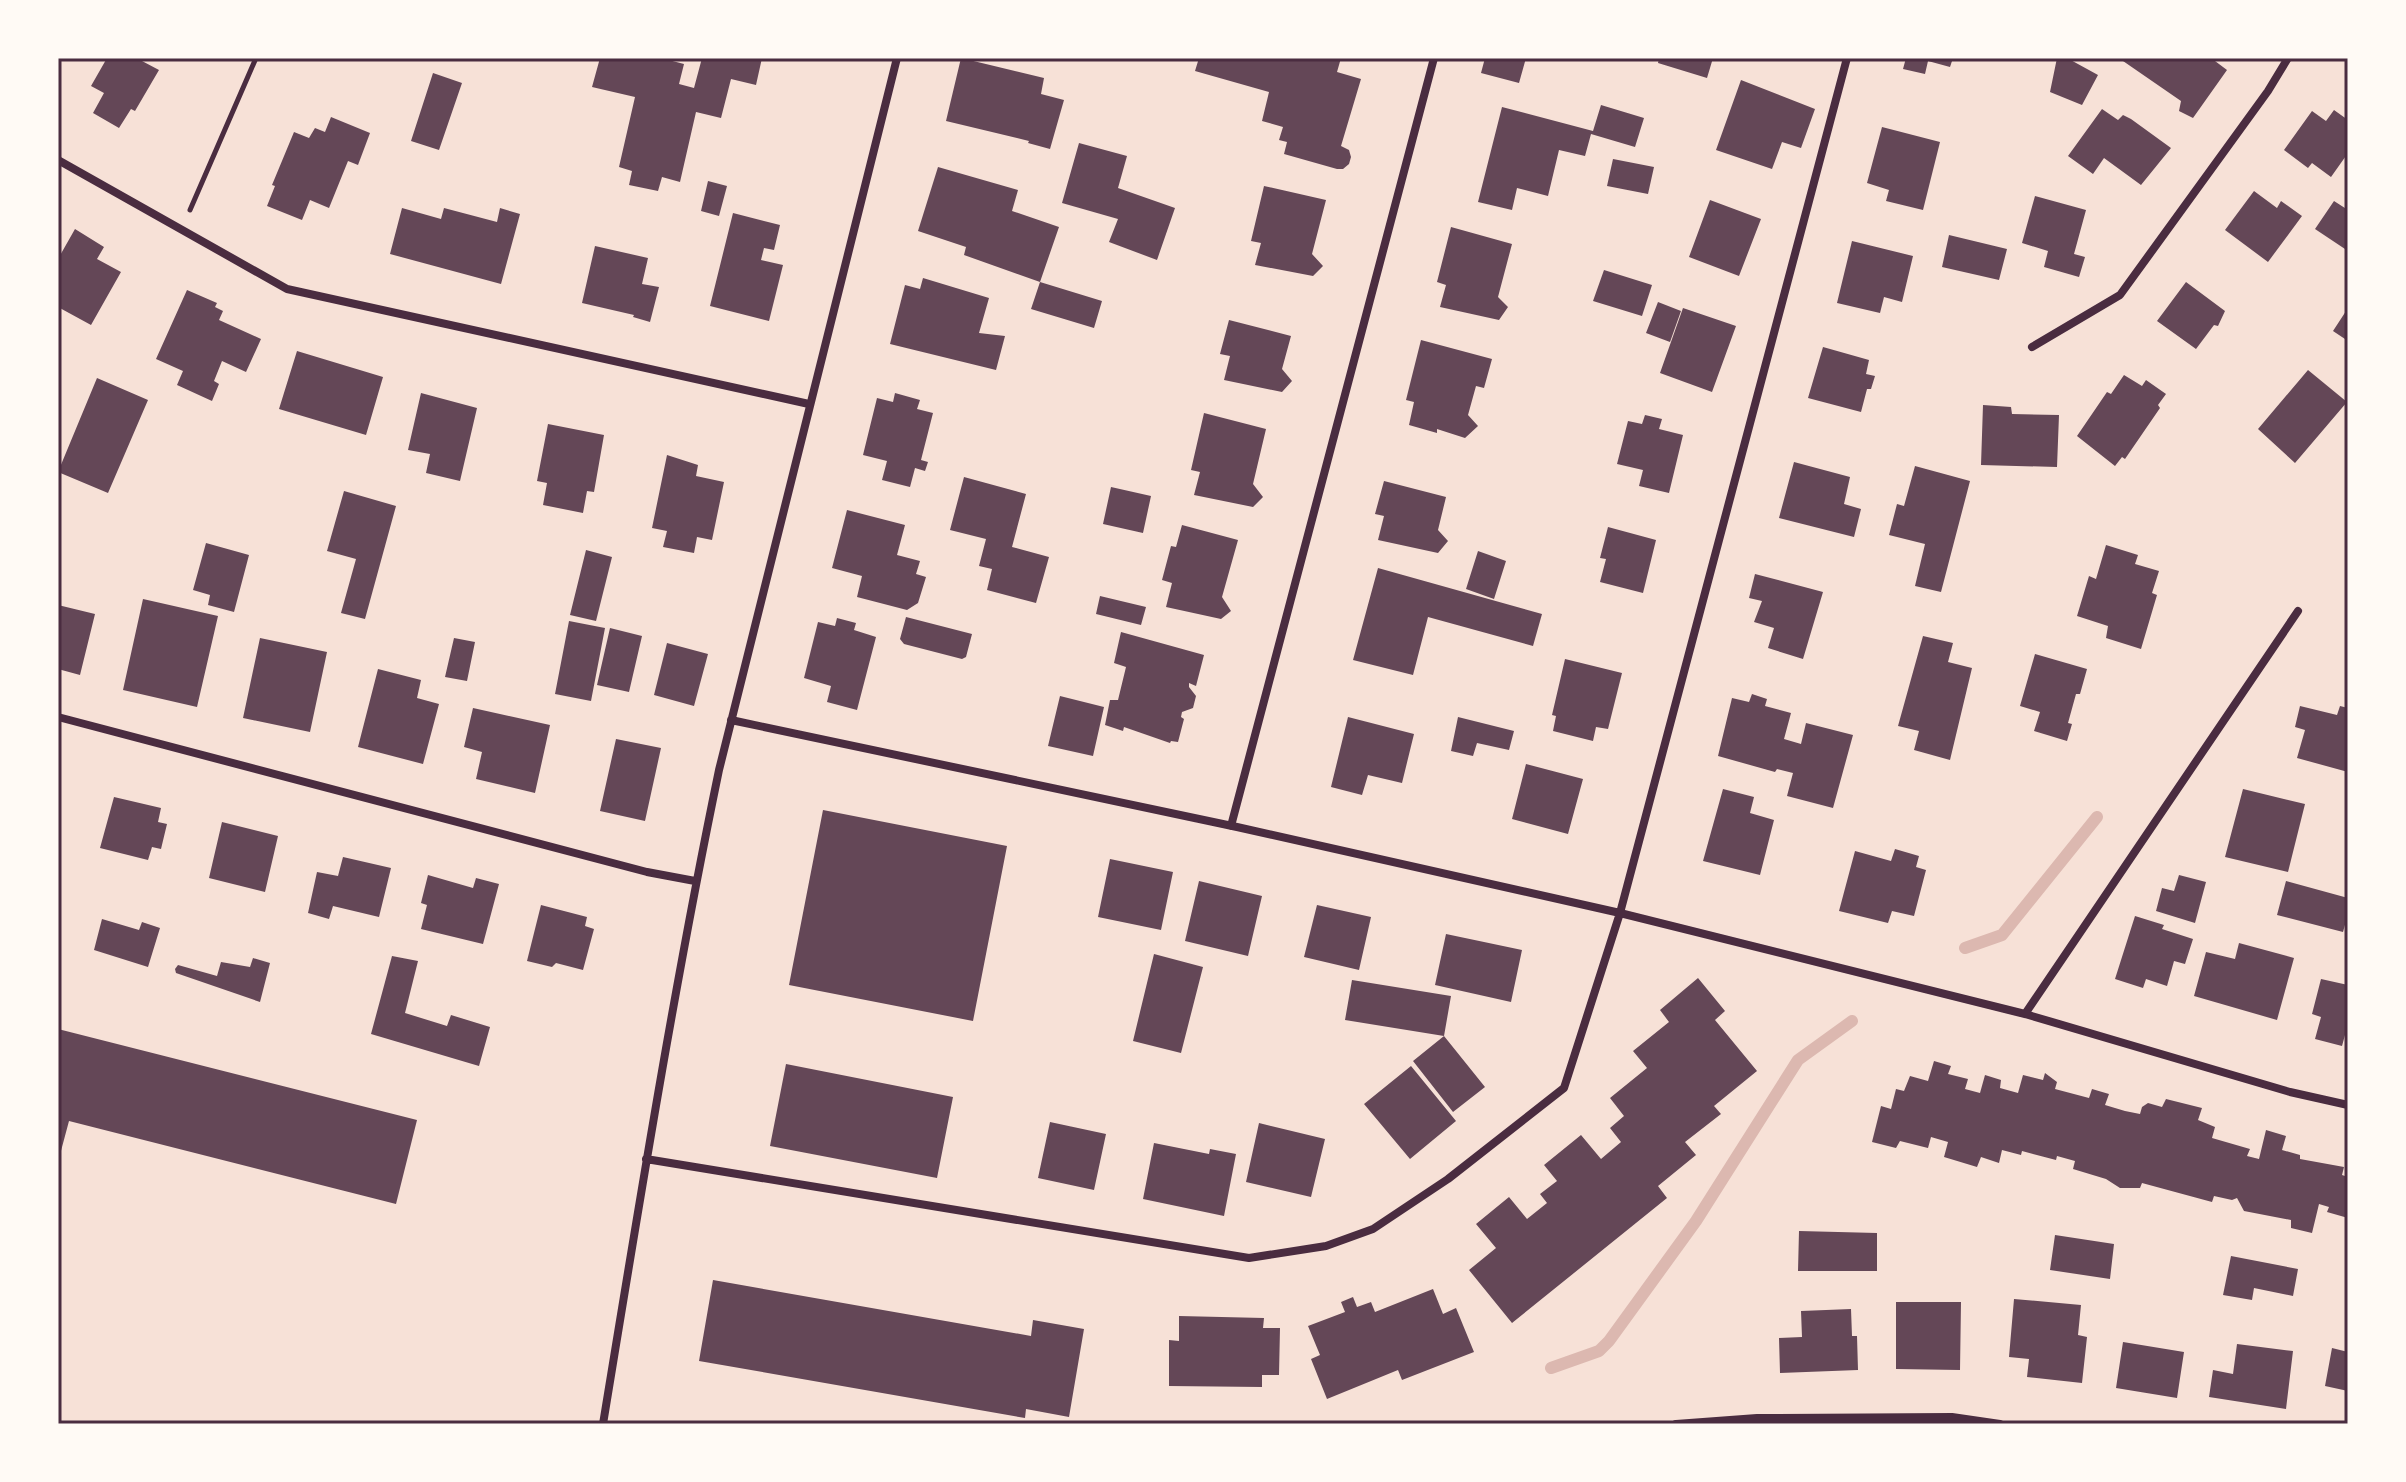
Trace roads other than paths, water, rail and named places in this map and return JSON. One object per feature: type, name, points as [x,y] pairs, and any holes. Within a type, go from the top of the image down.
[{"type":"street","points":[[603,1424],[695,881],[731,720],[897,58]]},
{"type":"street","points":[[1231,826],[1434,58]]},
{"type":"street","points":[[646,1159],[1249,1258],[1326,1246],[1373,1229],[1448,1179],[1564,1088],[1620,913],[1847,58]]},
{"type":"street","points":[[2032,347],[2120,295],[2268,91],[2288,58]]},
{"type":"street","points":[[58,160],[287,289],[809,404]]},
{"type":"street","points":[[2025,1014],[2298,611]]},
{"type":"street","points":[[58,717],[647,872],[695,881]]},
{"type":"street","points":[[731,720],[1231,826],[1620,913],[2025,1014],[2290,1092],[2348,1105]]},
{"type":"street","points":[[1676,1424],[1952,1417],[2000,1424]]},
{"type":"waterway","points":[[1965,948],[2002,935],[2097,817]]},
{"type":"waterway","points":[[1551,1368],[1599,1351],[1609,1341],[1696,1221],[1798,1060],[1852,1021]]}]
